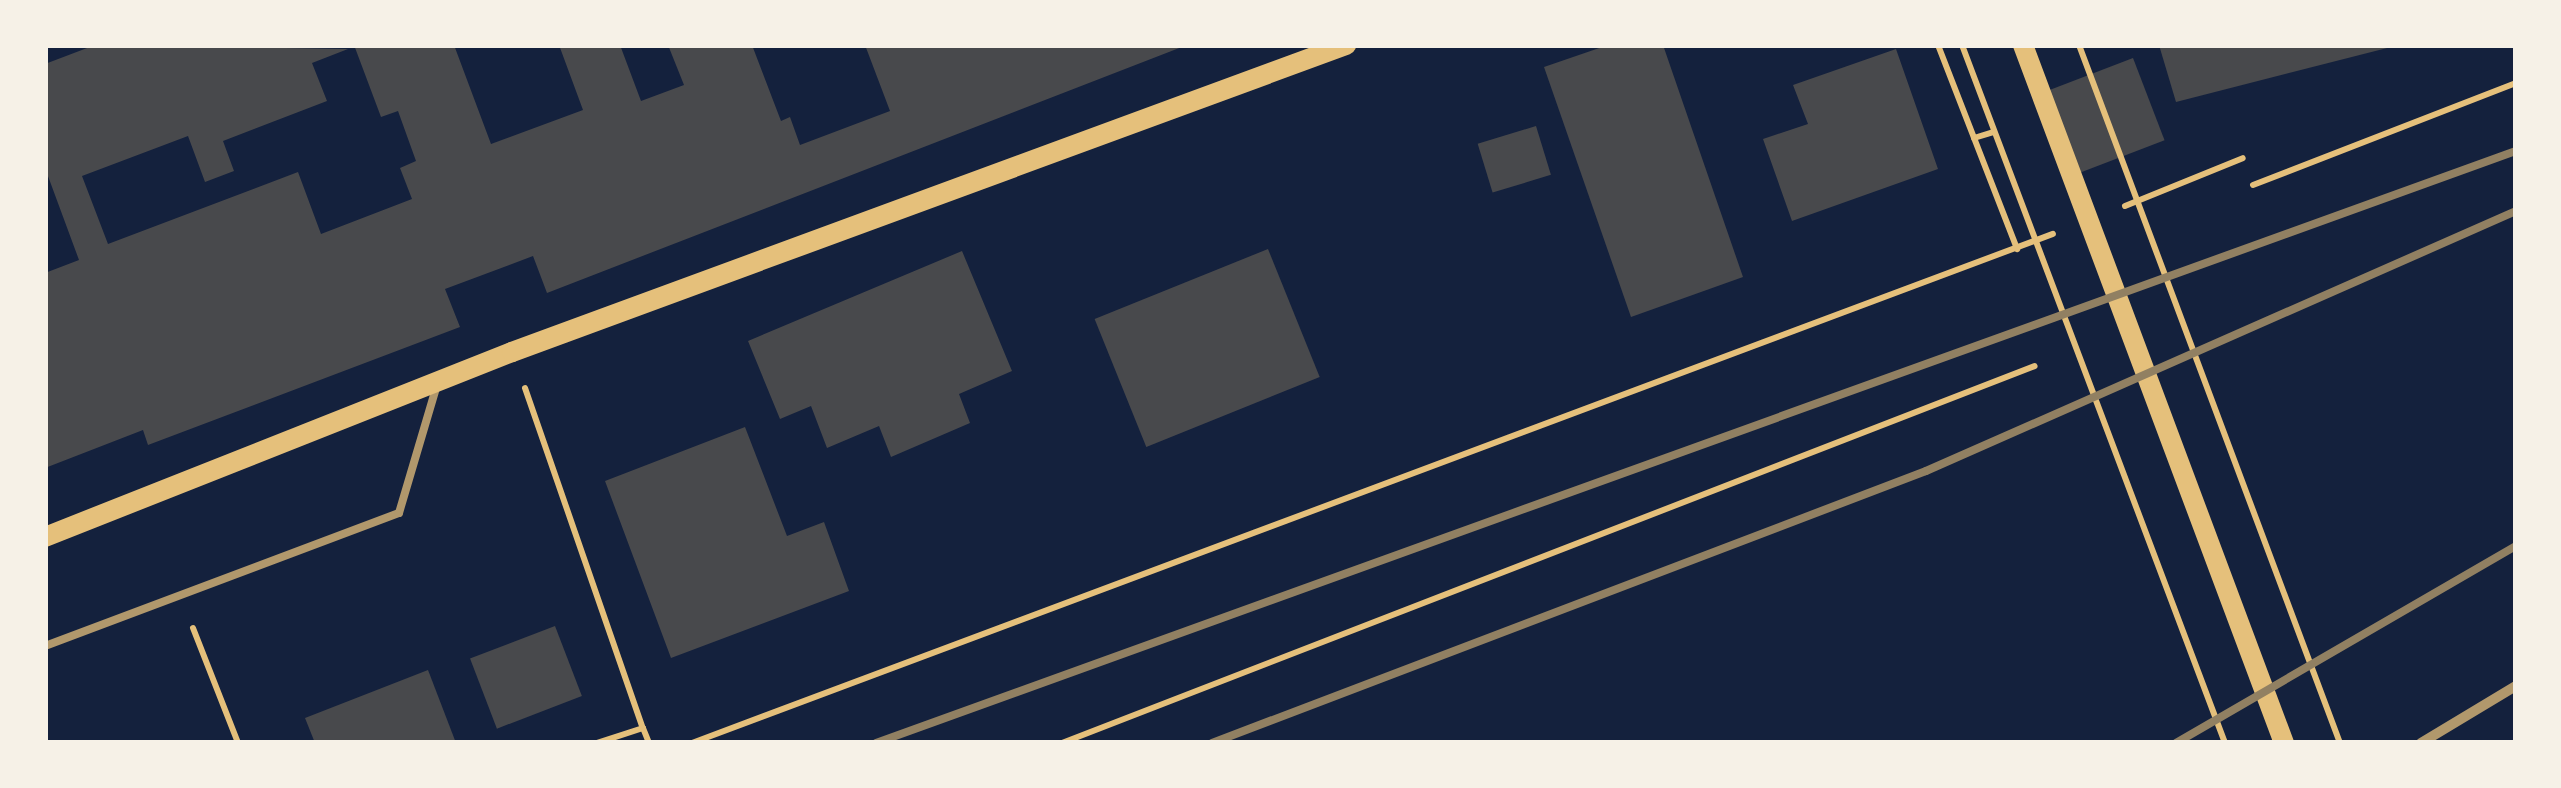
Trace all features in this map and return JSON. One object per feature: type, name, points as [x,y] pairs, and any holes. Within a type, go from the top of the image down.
[{"type":"main road","points":[[45,537],[512,352],[1346,45]]},
{"type":"main road","points":[[2022,45],[2284,743]]},
{"type":"street","points":[[2421,743],[2516,686]]},
{"type":"lane","points":[[45,646],[399,514],[437,383]]},
{"type":"path","points":[[1938,45],[2016,249]]},
{"type":"path","points":[[1962,45],[2224,743]]},
{"type":"path","points":[[2079,45],[2340,743]]},
{"type":"path","points":[[2253,185],[2516,83]]},
{"type":"path","points":[[1974,138],[1994,132]]},
{"type":"path","points":[[2104,214],[2243,158]]},
{"type":"path","points":[[692,743],[2069,228]]},
{"type":"path","points":[[512,352],[648,743]]},
{"type":"path","points":[[1062,743],[2035,366]]},
{"type":"path","points":[[180,595],[238,743]]},
{"type":"path","points":[[596,743],[643,728]]},
{"type":"building","points":[[95,45],[348,49],[312,63],[327,101],[223,141],[234,171],[205,182],[188,136],[82,176],[108,244],[298,172],[321,234],[412,199],[400,168],[416,161],[398,111],[381,117],[354,45],[454,45],[491,144],[583,110],[559,45],[620,45],[641,101],[684,85],[668,45],[752,45],[781,121],[790,117],[800,145],[890,111],[865,45],[1187,45],[547,293],[533,256],[445,289],[460,327],[148,445],[143,430],[45,468],[45,273],[79,260],[45,168],[45,64]]},
{"type":"building","points":[[1608,45],[1663,45],[1743,277],[1631,317],[1544,67]]},
{"type":"building","points":[[2159,45],[2395,45],[2395,46],[2176,102]]},
{"type":"building","points":[[1896,49],[1938,169],[1792,221],[1763,139],[1808,124],[1793,85]]},
{"type":"building","points":[[2133,58],[2165,140],[2074,175],[2042,93]]},
{"type":"building","points":[[1536,126],[1551,175],[1493,193],[1478,144]]},
{"type":"building","points":[[1268,249],[1320,377],[1146,447],[1095,319]]},
{"type":"building","points":[[962,251],[1012,371],[959,394],[970,423],[891,457],[879,426],[827,448],[811,406],[780,419],[748,341]]},
{"type":"building","points":[[745,427],[787,536],[824,522],[849,591],[671,658],[605,481]]},
{"type":"building","points":[[555,626],[582,696],[497,729],[470,659]]},
{"type":"building","points":[[428,670],[456,743],[315,743],[305,718]]},
{"type":"railway","points":[[876,743],[2516,151]]},
{"type":"railway","points":[[1212,743],[1926,471],[2516,211]]},
{"type":"railway","points":[[2176,743],[2516,546]]}]
